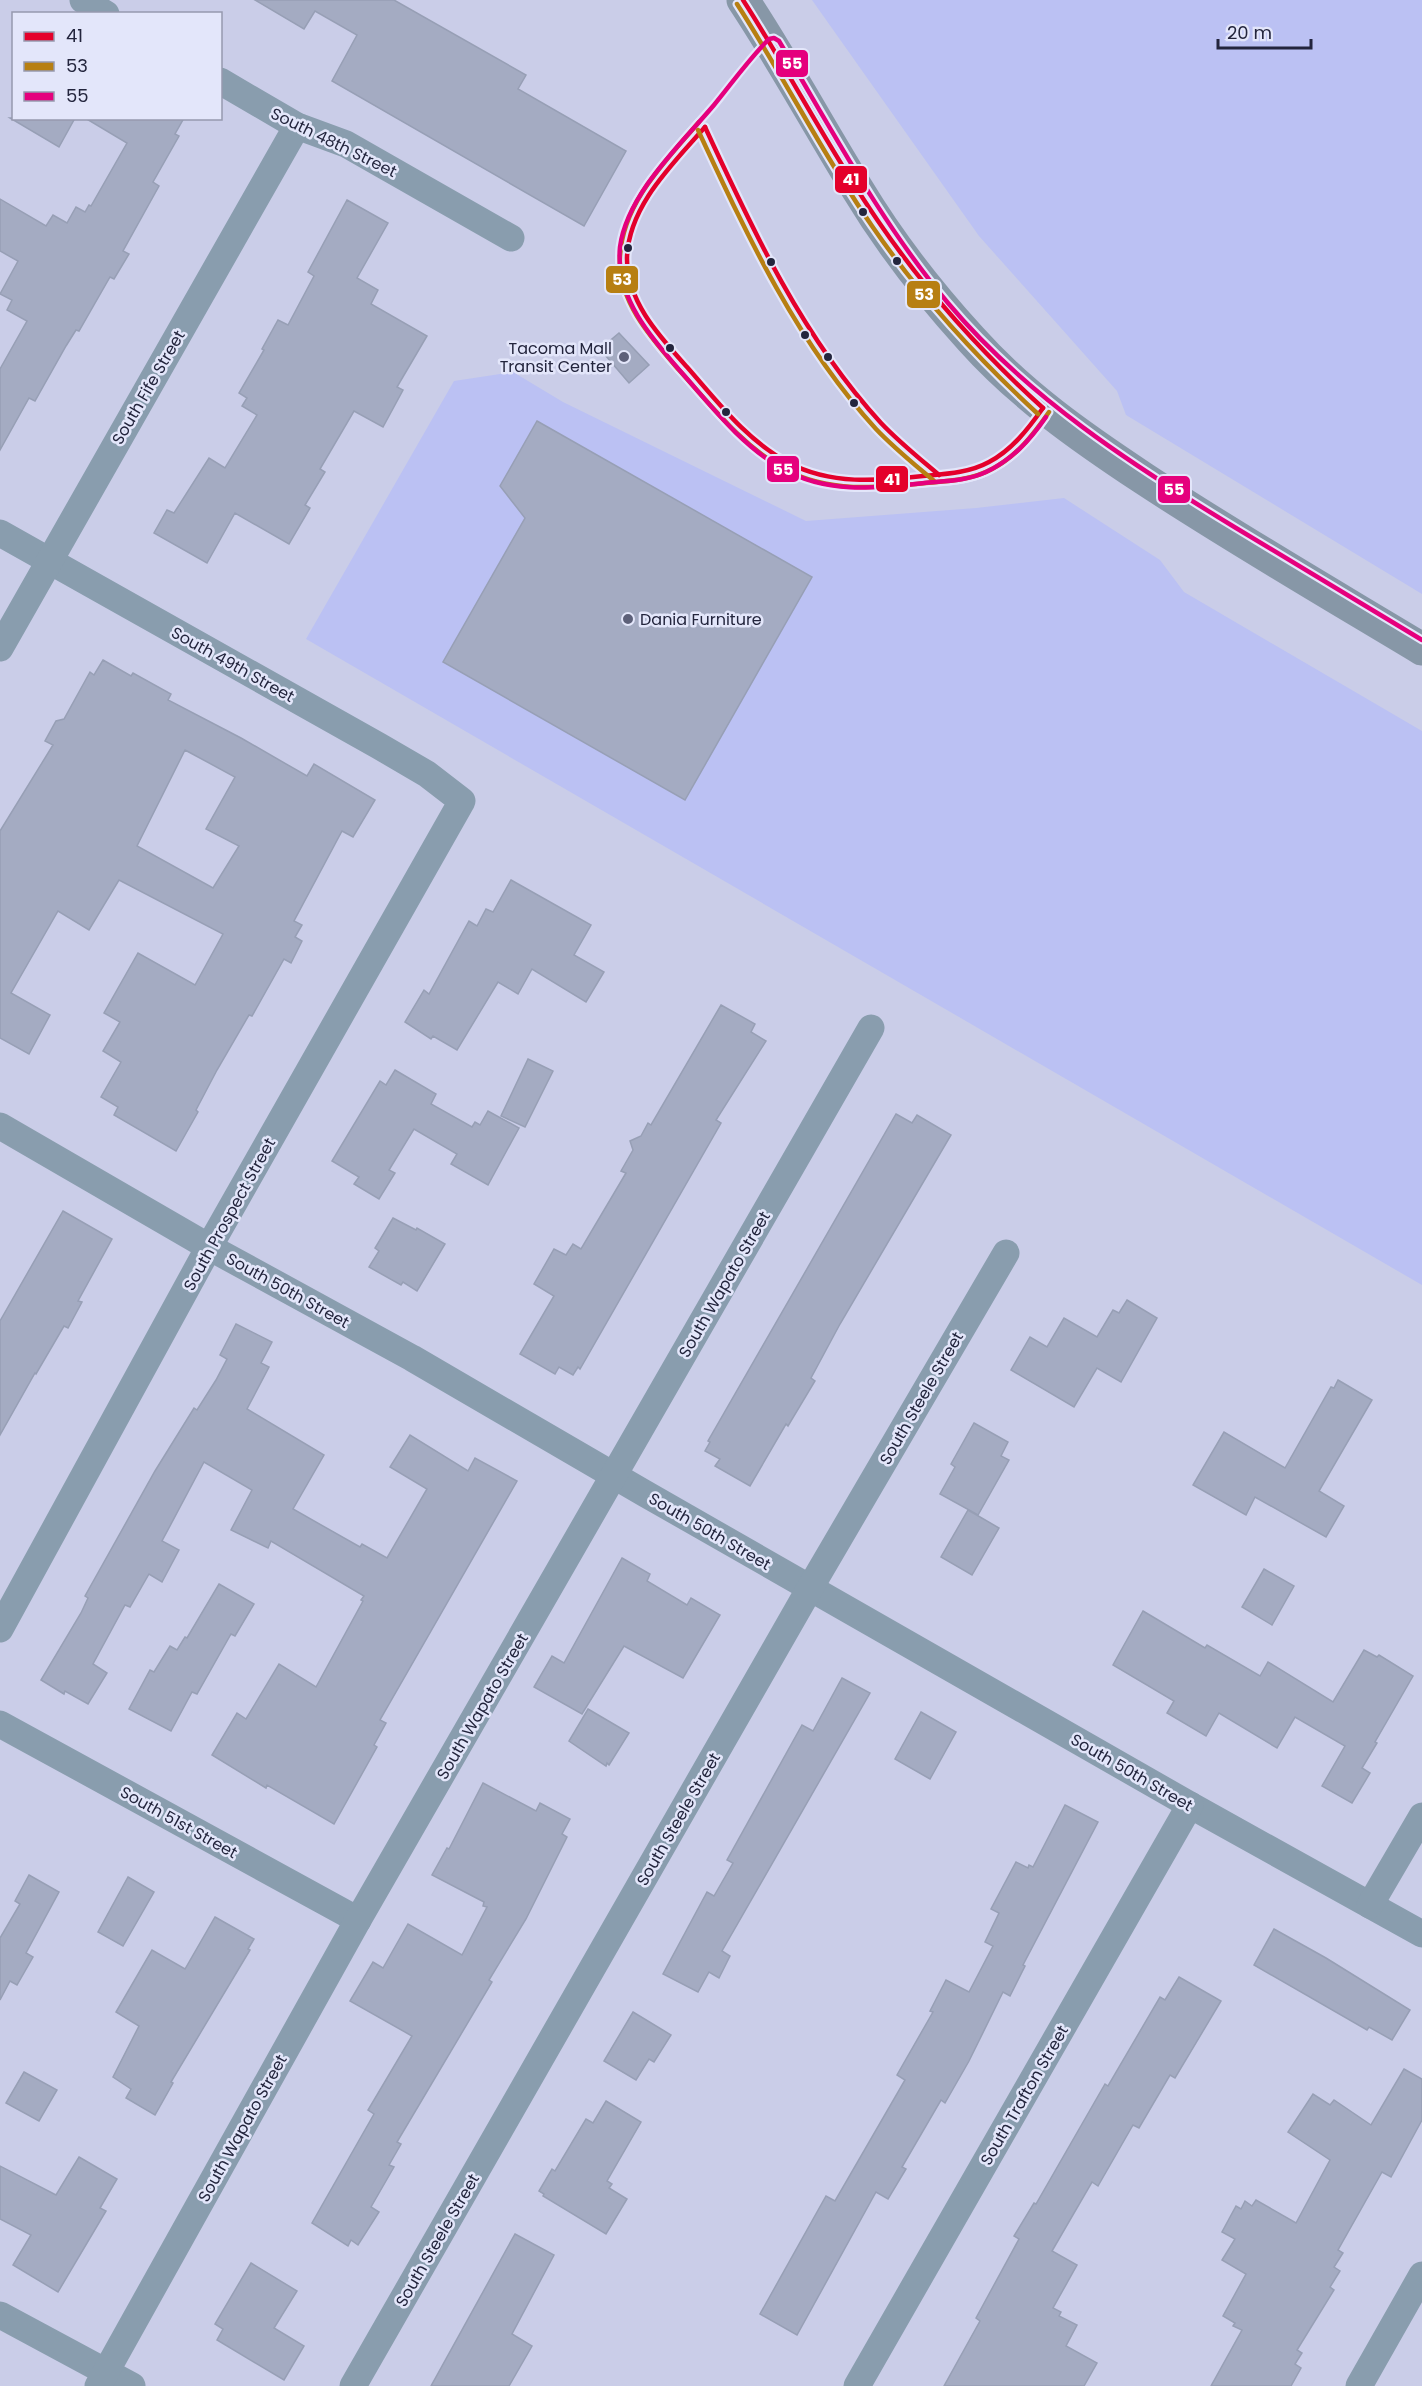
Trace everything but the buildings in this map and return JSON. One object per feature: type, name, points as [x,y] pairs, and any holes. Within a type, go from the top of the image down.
[{"type":"main road","points":[[743,0],[773,45],[859,191],[896,246],[934,297],[972,341],[1012,381],[1076,433],[1189,508],[1422,649]]},
{"type":"street","points":[[83,0],[103,12]]},
{"type":"street","name":"South 48th Street","points":[[222,82],[297,126],[346,144],[511,238]]},
{"type":"street","name":"South Fife Street","points":[[0,648],[297,126]]},
{"type":"street","name":"South 49th Street","points":[[0,533],[379,746],[427,774],[462,801]]},
{"type":"street","name":"South Prospect Street","points":[[0,1629],[209,1247],[462,801]]},
{"type":"street","name":"South Wapato Street","points":[[102,2379],[358,1920],[871,1028]]},
{"type":"street","name":"South 50th Street","points":[[0,1126],[209,1247],[412,1358],[1190,1805],[1422,1934]]},
{"type":"street","name":"South Steele Street","points":[[353,2386],[810,1588],[1006,1253]]},
{"type":"street","name":"South 51st Street","points":[[0,1724],[358,1920]]},
{"type":"street","name":"South Trafton Street","points":[[857,2386],[1190,1805]]},
{"type":"street","points":[[1370,1905],[1422,1816]]},
{"type":"street","points":[[1359,2386],[1422,2275]]},
{"type":"street","points":[[0,2315],[102,2379],[132,2386]]},
{"type":"shaded area","points":[[812,0],[1422,0],[1422,594],[1126,415],[1117,391],[979,236]]},
{"type":"shaded area","points":[[513,372],[563,402],[806,521],[976,508],[1064,498],[1160,560],[1184,592],[1422,731],[1422,1285],[306,639],[454,381]]},
{"type":"transit line","name":"41","points":[[743,0],[843,167],[896,247],[955,319],[1043,408]]},
{"type":"transit line","name":"53","points":[[737,4],[837,172],[890,252],[950,325],[1038,414]]},
{"type":"transit line","name":"55","points":[[1046,417],[1034,434],[1012,455],[986,472],[971,477],[888,486],[834,486],[800,477],[768,460],[754,449],[728,425],[647,331],[629,300],[623,283],[620,247],[625,227],[633,208],[657,171],[769,39],[774,38],[779,41],[858,175],[901,241],[948,303],[1012,369],[1046,399],[1120,454],[1197,504],[1422,640]]},
{"type":"transit line","name":"53","points":[[699,122],[660,167],[638,200],[623,236],[620,256],[621,273],[630,304],[648,332],[715,410],[754,448],[784,469],[801,477],[835,485],[871,487],[951,481],[976,476],[1001,464],[1024,444],[1049,412]]},
{"type":"transit line","name":"41","points":[[705,127],[667,171],[644,203],[630,238],[627,257],[628,273],[638,303],[656,331],[721,407],[746,432],[789,463],[821,475],[854,480],[906,478],[948,474],[981,466],[997,457],[1019,438],[1043,408]]},
{"type":"transit line","name":"41","points":[[705,127],[761,244],[827,356],[881,423],[939,475]]},
{"type":"transit line","name":"53","points":[[698,130],[755,248],[776,287],[822,361],[876,429],[934,481]]},
{"type":"place","name":"Tacoma Mall Transit Center","points":[[624,357]]},
{"type":"place","name":"Dania Furniture","points":[[628,619]]}]
